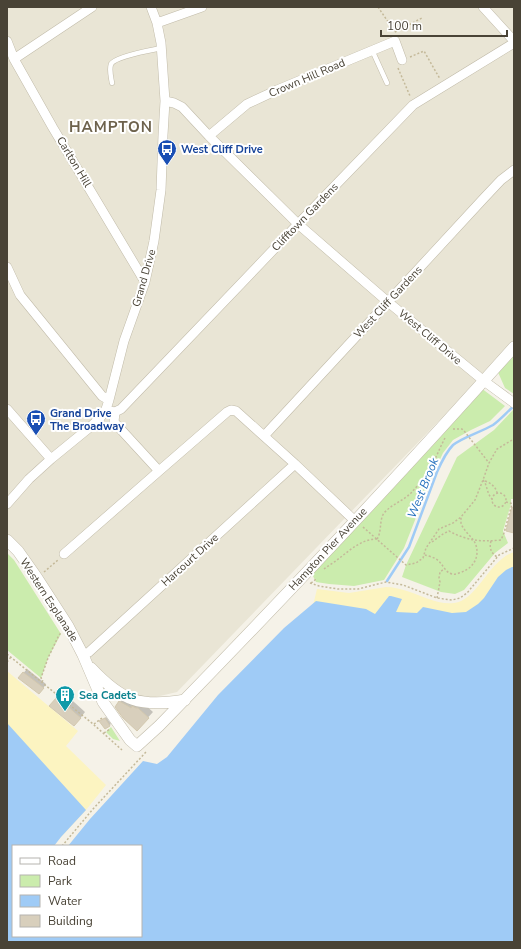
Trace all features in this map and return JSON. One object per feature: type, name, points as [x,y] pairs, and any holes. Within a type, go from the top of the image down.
[{"type":"street","points":[[14,59],[92,7]]},
{"type":"street","name":"Grand Drive","points":[[7,504],[29,479],[100,418],[107,405],[124,341],[145,282],[154,241],[161,190],[165,101],[162,48],[157,23],[151,7]]},
{"type":"street","points":[[157,23],[202,7]]},
{"type":"street","points":[[483,7],[514,42]]},
{"type":"street","points":[[395,36],[402,60]]},
{"type":"street","name":"Crown Hill Road","points":[[209,136],[247,104],[276,90],[372,50],[395,36]]},
{"type":"street","name":"Carlton Hill","points":[[7,41],[14,59],[53,128],[145,282]]},
{"type":"street","name":"Clifftown Gardens","points":[[115,412],[121,409],[413,105],[514,42]]},
{"type":"street","name":"West Cliff Drive","points":[[165,101],[174,103],[182,108],[298,224],[388,302],[484,381],[512,401]]},
{"type":"street","name":"West Cliff Gardens","points":[[264,436],[484,198],[501,180],[514,170]]},
{"type":"street","points":[[7,267],[20,296],[102,396],[107,405],[115,412],[114,422],[159,471]]},
{"type":"street","name":"Hampton Pier Avenue","points":[[137,746],[185,700],[302,578],[514,347]]},
{"type":"street","points":[[7,409],[51,459]]},
{"type":"street","points":[[64,554],[231,410],[236,411],[355,520]]},
{"type":"street","name":"Harcourt Drive","points":[[85,659],[89,652],[295,464]]},
{"type":"street","name":"Western Esplanade","points":[[7,540],[18,551],[68,626],[85,659],[103,702],[130,740],[137,746]]},
{"type":"street","name":"Western Esplanade","points":[[85,659],[98,675],[112,688],[131,700],[144,703],[170,703],[185,700]]},
{"type":"street","points":[[103,702],[109,694],[116,690]]},
{"type":"street","points":[[159,726],[161,703]]},
{"type":"lane","points":[[112,83],[110,68],[114,61],[122,57],[162,48]]},
{"type":"lane","points":[[372,50],[387,83]]},
{"type":"path","points":[[378,7],[395,36],[422,18]]},
{"type":"path","points":[[413,105],[396,62],[424,51],[444,86]]},
{"type":"path","points":[[453,429],[462,429],[489,463]]},
{"type":"path","points":[[377,539],[384,513],[410,494],[428,472],[448,434]]},
{"type":"path","points":[[355,520],[406,565],[416,563],[425,556],[426,548],[439,529],[453,523],[461,517],[475,500],[484,480],[489,463],[497,449],[514,439]]},
{"type":"path","points":[[484,480],[494,487],[497,493],[504,496],[506,502]]},
{"type":"path","points":[[484,480],[488,493],[495,506],[504,506],[506,502]]},
{"type":"path","points":[[492,499],[497,493]]},
{"type":"path","points":[[430,542],[449,531],[462,538],[490,541],[501,540],[513,504],[506,502]]},
{"type":"path","points":[[425,556],[436,558],[444,569],[452,574],[460,573],[475,563],[477,551],[474,540],[461,524],[461,517]]},
{"type":"path","points":[[324,569],[351,548],[371,539],[377,539]]},
{"type":"path","points":[[490,541],[490,549],[497,557]]},
{"type":"path","points":[[318,573],[315,580],[310,583],[338,589],[358,589],[386,582],[403,586],[437,598],[452,600],[460,598],[467,593],[499,555],[514,548]]},
{"type":"path","points":[[37,578],[64,554]]},
{"type":"path","points":[[437,598],[440,572],[444,569]]},
{"type":"path","points":[[42,682],[43,680],[41,678],[48,658],[59,635],[68,626]]},
{"type":"path","points":[[7,654],[99,729],[122,750]]},
{"type":"path","points":[[7,662],[11,657]]},
{"type":"path","points":[[63,845],[93,809],[149,749]]},
{"type":"shaded area","points":[[7,7],[514,7],[514,343],[177,692],[147,699],[117,686],[79,652],[41,587],[7,545]]},
{"type":"green space","points":[[514,352],[514,394],[505,388],[497,370]]},
{"type":"green space","points":[[481,388],[505,406],[490,421],[453,440],[443,453],[404,548],[384,580],[354,586],[316,582],[312,574]]},
{"type":"green space","points":[[513,410],[514,499],[511,499],[511,504],[503,531],[508,543],[495,553],[464,590],[455,594],[441,592],[402,577],[406,565],[457,457],[494,430]]},
{"type":"green space","points":[[7,553],[14,560],[61,634],[48,658],[41,678],[7,650]]},
{"type":"green space","points":[[111,727],[120,741],[113,739],[106,732]]},
{"type":"sand","points":[[514,552],[514,607],[494,626],[309,622],[317,589],[349,593],[389,587],[407,591],[442,603],[462,601],[470,595],[497,563],[505,556]]},
{"type":"sand","points":[[7,671],[78,731],[66,746],[106,785],[86,810],[61,837],[7,768]]},
{"type":"water","points":[[514,567],[514,942],[7,942],[7,723],[86,810],[55,845],[12,845],[12,937],[142,937],[142,845],[69,845],[90,819],[143,761],[157,764],[167,757],[218,695],[284,628],[316,601],[366,609],[375,614],[389,596],[391,596],[402,599],[396,612],[417,613],[423,607],[452,613],[466,612],[484,598],[498,577],[506,570]]},
{"type":"building","points":[[512,507],[514,508],[514,533],[506,531]]},
{"type":"building","points":[[23,672],[44,688],[39,694],[18,678]]},
{"type":"building","name":"Sea Cadets","points":[[57,697],[81,718],[74,726],[49,706]]},
{"type":"building","points":[[119,701],[131,708],[132,706],[138,708],[149,718],[137,731],[123,718],[115,707]]},
{"type":"building","points":[[105,718],[110,726],[105,729],[99,721]]},
{"type":"waterway","name":"West Brook","points":[[387,581],[409,547],[437,472],[448,451],[457,442],[493,425],[514,406]]},
{"type":"place","name":"West Cliff Drive","points":[[167,166]]},
{"type":"place","name":"Grand Drive The Broadway","points":[[36,436]]},
{"type":"place","name":"Sea Cadets","points":[[65,712]]},
{"type":"district","name":"HAMPTON","points":[[111,127]]}]
